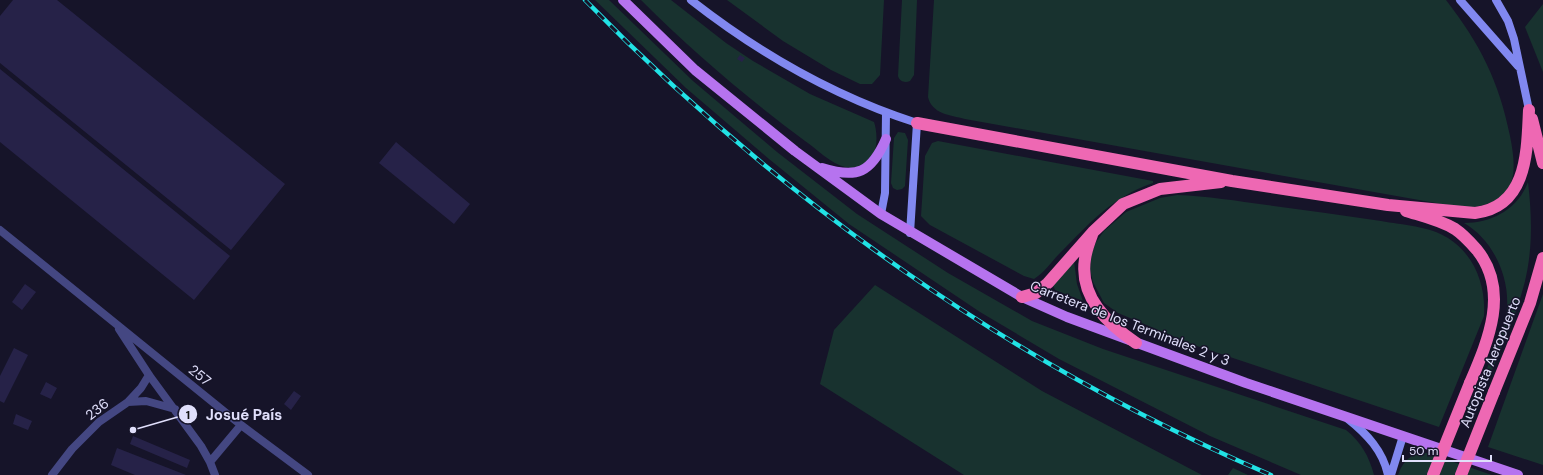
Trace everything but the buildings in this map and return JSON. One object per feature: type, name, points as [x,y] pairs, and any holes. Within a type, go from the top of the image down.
[{"type":"highway","points":[[1529,110],[1543,163]]},
{"type":"highway","points":[[917,123],[1232,181],[1388,205],[1475,213],[1489,210],[1498,206],[1510,194],[1521,176],[1525,160],[1529,110]]},
{"type":"highway","points":[[1022,297],[1036,293],[1048,283],[1093,232],[1123,204],[1160,189],[1232,181]]},
{"type":"highway","name":"Autopista Aeropuerto","points":[[1388,205],[1436,221],[1454,229],[1468,240],[1481,256],[1491,276],[1495,300],[1487,342],[1433,475]]},
{"type":"highway","points":[[1093,232],[1085,258],[1084,267],[1085,281],[1089,292],[1094,303],[1108,321],[1136,343]]},
{"type":"highway","name":"Autopista Aeropuerto","points":[[1461,475],[1530,303],[1543,258]]},
{"type":"main road","name":"Carretera de los Terminales 2 y 3","points":[[623,0],[695,70],[813,165],[910,233],[1022,297],[1067,317],[1136,343],[1518,475]]},
{"type":"main road","points":[[691,0],[757,49],[811,80],[886,113],[917,123],[910,233]]},
{"type":"main road","points":[[699,0],[715,19]]},
{"type":"main road","points":[[1460,0],[1518,67]]},
{"type":"main road","points":[[1496,0],[1508,21],[1529,110]]},
{"type":"main road","points":[[881,214],[885,193],[886,113]]},
{"type":"main road","points":[[813,165],[840,174],[863,170],[877,158],[886,139]]},
{"type":"main road","points":[[1344,416],[1369,437],[1381,456],[1388,475]]},
{"type":"main road","points":[[1391,475],[1403,436]]},
{"type":"street","name":"257","points":[[0,230],[241,425],[308,475]]},
{"type":"street","name":"257","points":[[115,323],[149,375],[175,408],[201,446],[215,475]]},
{"type":"street","points":[[128,402],[141,388],[149,375]]},
{"type":"street","name":"236","points":[[52,475],[72,449],[99,422],[128,402],[146,401],[175,408]]},
{"type":"street","points":[[210,462],[241,425]]},
{"type":"green space","points":[[595,0],[609,0],[693,81],[777,152],[857,214],[948,273],[1032,321],[1103,349],[1346,430],[1356,439],[1364,450],[1374,475],[1301,475],[1210,436],[1059,359],[980,312],[849,224],[769,159],[686,88]]},
{"type":"green space","points":[[641,0],[671,0],[726,43],[753,61],[810,94],[874,122],[876,129],[875,152],[865,164],[854,168],[845,167],[829,160],[720,74]]},
{"type":"green space","points":[[727,0],[884,0],[880,75],[872,84],[860,84],[831,70],[783,41]]},
{"type":"green space","points":[[902,0],[917,0],[914,75],[910,81],[906,82],[901,81],[898,76]]},
{"type":"green space","points":[[934,0],[1446,0],[1469,32],[1494,80],[1510,136],[1514,165],[1513,177],[1509,187],[1503,195],[1494,201],[1481,206],[1464,208],[948,115],[933,107],[928,97]]},
{"type":"green space","points":[[1543,4],[1543,72],[1525,27]]},
{"type":"green space","points":[[898,132],[905,133],[908,140],[905,186],[902,189],[897,190],[893,188],[891,183],[894,138]]},
{"type":"green space","points":[[938,141],[1153,181],[1153,183],[1138,189],[1113,203],[1081,231],[1045,270],[1034,279],[1024,276],[930,225],[921,216],[925,156],[932,143]]},
{"type":"green space","points":[[1528,182],[1531,234],[1527,272],[1516,311],[1485,388],[1480,385],[1504,325],[1507,311],[1507,296],[1505,281],[1494,254],[1476,231],[1464,223],[1484,220],[1503,213],[1518,200],[1524,192]]},
{"type":"green space","points":[[1177,195],[1233,200],[1416,226],[1441,234],[1457,245],[1472,262],[1477,272],[1483,294],[1484,316],[1439,427],[1194,345],[1118,313],[1104,303],[1093,282],[1090,269],[1091,255],[1096,242],[1104,231],[1126,212],[1160,198]]},
{"type":"green space","points":[[1074,261],[1077,284],[1083,301],[1055,290],[1053,285]]},
{"type":"green space","points":[[875,285],[1042,391],[1202,475],[964,475],[820,384],[834,330]]},
{"type":"green space","points":[[1543,294],[1543,465],[1488,447]]},
{"type":"green space","points":[[1419,453],[1427,453],[1492,475],[1398,475],[1401,467],[1406,461]]},
{"type":"green space","points":[[1233,468],[1248,475],[1228,475]]},
{"type":"railway","points":[[585,0],[660,73],[738,143],[820,209],[904,271],[992,329],[1082,382],[1175,431],[1271,475]]},
{"type":"place","name":"Josué País","points":[[133,430]]}]
